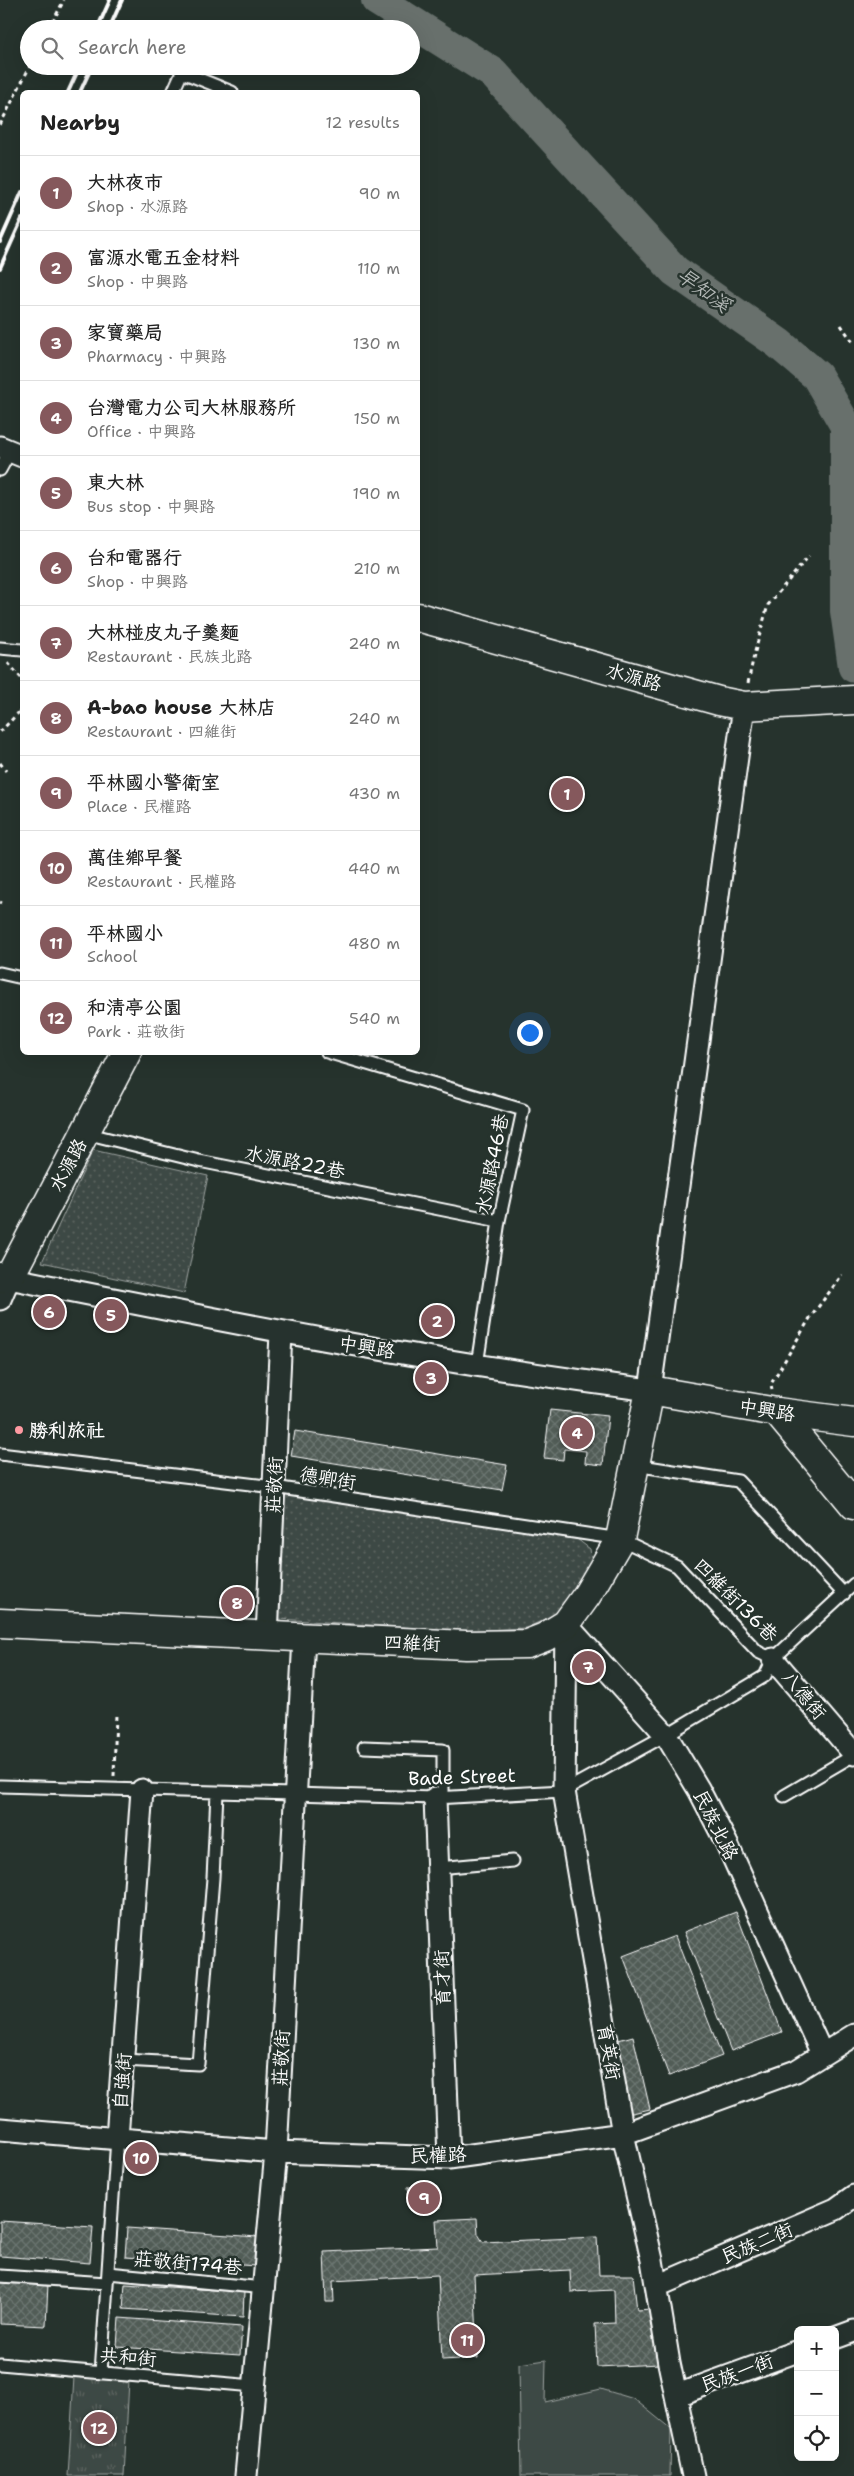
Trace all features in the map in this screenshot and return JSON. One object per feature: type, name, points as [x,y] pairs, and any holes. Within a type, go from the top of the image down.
[{"type":"main road","name":"水源路","points":[[420,618],[719,701],[744,706],[841,701]]},
{"type":"main road","name":"水源路","points":[[3,1285],[125,1055]]},
{"type":"main road","name":"中興路","points":[[650,1390],[777,1412],[854,1422]]},
{"type":"main road","name":"四維街","points":[[0,1623],[466,1645],[527,1644],[545,1638],[566,1624],[587,1595],[620,1539],[650,1390]]},
{"type":"main road","points":[[777,1412],[854,1505]]},
{"type":"street","points":[[650,1390],[744,706]]},
{"type":"street","name":"中興路","points":[[3,1285],[553,1378],[650,1390]]},
{"type":"street","name":"莊敬街","points":[[267,1636],[281,1333]]},
{"type":"street","name":"民族北路","points":[[566,1624],[666,1735],[699,1790],[726,1844],[822,2054]]},
{"type":"street","name":"育英街","points":[[566,1624],[564,1791],[623,2134],[657,2286],[693,2476]]},
{"type":"street","name":"莊敬街","points":[[246,2476],[276,2152],[304,1638]]},
{"type":"street","name":"八德街","points":[[774,1659],[854,1755]]},
{"type":"street","name":"自強街","points":[[117,2138],[142,1790]]},
{"type":"street","name":"育才街","points":[[438,1798],[438,1868],[449,2158]]},
{"type":"street","name":"民權路","points":[[0,2129],[276,2152],[449,2158],[623,2134],[796,2071],[854,2035]]},
{"type":"street","name":"民族二街","points":[[657,2286],[836,2209],[854,2196]]},
{"type":"street","points":[[839,2337],[854,2331]]},
{"type":"street","name":"民族一街","points":[[677,2395],[794,2352]]},
{"type":"lane","points":[[174,90],[181,75]]},
{"type":"lane","points":[[190,75],[227,90]]},
{"type":"lane","points":[[0,470],[11,451]]},
{"type":"lane","points":[[0,648],[20,650]]},
{"type":"lane","points":[[0,973],[20,978]]},
{"type":"lane","name":"水源路46巷","points":[[337,1055],[522,1110],[498,1220],[477,1365]]},
{"type":"lane","name":"水源路22巷","points":[[85,1133],[199,1161],[498,1220]]},
{"type":"lane","name":"德卿街","points":[[0,1454],[274,1487],[620,1539]]},
{"type":"lane","points":[[635,1465],[738,1481],[844,1594]]},
{"type":"lane","name":"四維街136巷","points":[[620,1539],[677,1566],[758,1652],[774,1659]]},
{"type":"lane","name":"Bade Street","points":[[0,1786],[438,1798],[564,1791],[666,1735],[765,1676],[774,1659],[854,1584]]},
{"type":"lane","points":[[364,1747],[443,1750],[438,1798]]},
{"type":"lane","points":[[784,1796],[854,1755]]},
{"type":"lane","points":[[123,2060],[198,2064],[213,1878],[217,1793]]},
{"type":"lane","points":[[438,1868],[513,1861]]},
{"type":"lane","name":"自強街","points":[[100,2372],[117,2138]]},
{"type":"lane","name":"莊敬街174巷","points":[[0,2276],[108,2278],[264,2288]]},
{"type":"lane","name":"共和街","points":[[0,2364],[254,2386]]},
{"type":"path","points":[[54,20],[64,0]]},
{"type":"path","points":[[0,125],[25,75]]},
{"type":"path","points":[[840,325],[854,344]]},
{"type":"path","points":[[744,706],[754,655],[768,605],[809,556]]},
{"type":"path","points":[[0,732],[20,711]]},
{"type":"path","points":[[0,763],[6,771]]},
{"type":"path","points":[[777,1412],[771,1384],[810,1318],[842,1275]]},
{"type":"path","points":[[114,1789],[116,1714]]},
{"type":"green space","points":[[93,1150],[208,1176],[184,1293],[42,1262]]},
{"type":"green space","points":[[285,1494],[577,1539],[590,1549],[592,1565],[559,1613],[526,1628],[463,1631],[279,1619]]},
{"type":"green space","points":[[546,2360],[545,2402],[601,2389],[634,2399],[671,2429],[670,2476],[521,2476],[519,2364]]},
{"type":"green space","points":[[74,2377],[129,2380],[124,2476],[68,2476]]},
{"type":"building","points":[[550,1410],[608,1416],[603,1465],[585,1463],[586,1451],[564,1449],[563,1460],[544,1458]]},
{"type":"building","points":[[295,1431],[507,1465],[502,1490],[291,1456]]},
{"type":"building","points":[[736,1912],[782,2032],[731,2051],[684,1932]]},
{"type":"building","points":[[675,1936],[722,2056],[669,2076],[623,1956]]},
{"type":"building","points":[[633,2036],[650,2109],[628,2114],[611,2042]]},
{"type":"building","points":[[408,2187],[437,2187],[440,2208],[411,2208]]},
{"type":"building","points":[[477,2218],[478,2234],[483,2242],[597,2237],[599,2275],[633,2275],[637,2310],[652,2309],[660,2364],[597,2367],[595,2324],[615,2323],[614,2290],[571,2292],[570,2270],[474,2275],[478,2358],[442,2360],[438,2275],[333,2281],[334,2302],[326,2302],[324,2252],[438,2247],[436,2220]]},
{"type":"building","points":[[0,2221],[93,2227],[90,2263],[0,2256]]},
{"type":"building","points":[[127,2228],[258,2237],[256,2266],[125,2257]]},
{"type":"building","points":[[0,2282],[48,2284],[46,2326],[0,2324]]},
{"type":"building","points":[[125,2284],[244,2292],[243,2317],[123,2309]]},
{"type":"building","points":[[119,2318],[242,2327],[240,2355],[117,2347]]},
{"type":"waterway","name":"早知溪","points":[[377,0],[409,20]]},
{"type":"waterway","name":"早知溪","points":[[420,27],[493,73],[675,271],[778,343],[817,376],[846,426],[846,611],[854,667]]},
{"type":"railway","points":[[101,20],[110,0]]},
{"type":"railway","points":[[113,20],[122,0]]},
{"type":"railway","points":[[69,90],[76,75]]},
{"type":"railway","points":[[81,90],[88,75]]},
{"type":"railway","points":[[0,242],[20,197]]},
{"type":"railway","points":[[0,268],[20,223]]},
{"type":"place","name":"大林夜市","points":[[567,794]]},
{"type":"place","name":"台和電器行","points":[[49,1312]]},
{"type":"place","name":"東大林","points":[[111,1315]]},
{"type":"place","name":"富源水電五金材料","points":[[437,1321]]},
{"type":"place","name":"家寶藥局","points":[[431,1378]]},
{"type":"place","name":"勝利旅社","points":[[19,1430]]},
{"type":"place","name":"台灣電力公司大林服務所","points":[[577,1433]]},
{"type":"place","name":"A-bao house 大林店","points":[[237,1603]]},
{"type":"place","name":"大林椪皮丸子羹麵","points":[[588,1667]]},
{"type":"place","name":"萬佳鄉早餐","points":[[141,2158]]},
{"type":"place","name":"平林國小警衛室","points":[[424,2198]]},
{"type":"place","name":"平林國小","points":[[467,2340]]},
{"type":"place","name":"和清亭公園","points":[[99,2428]]}]
